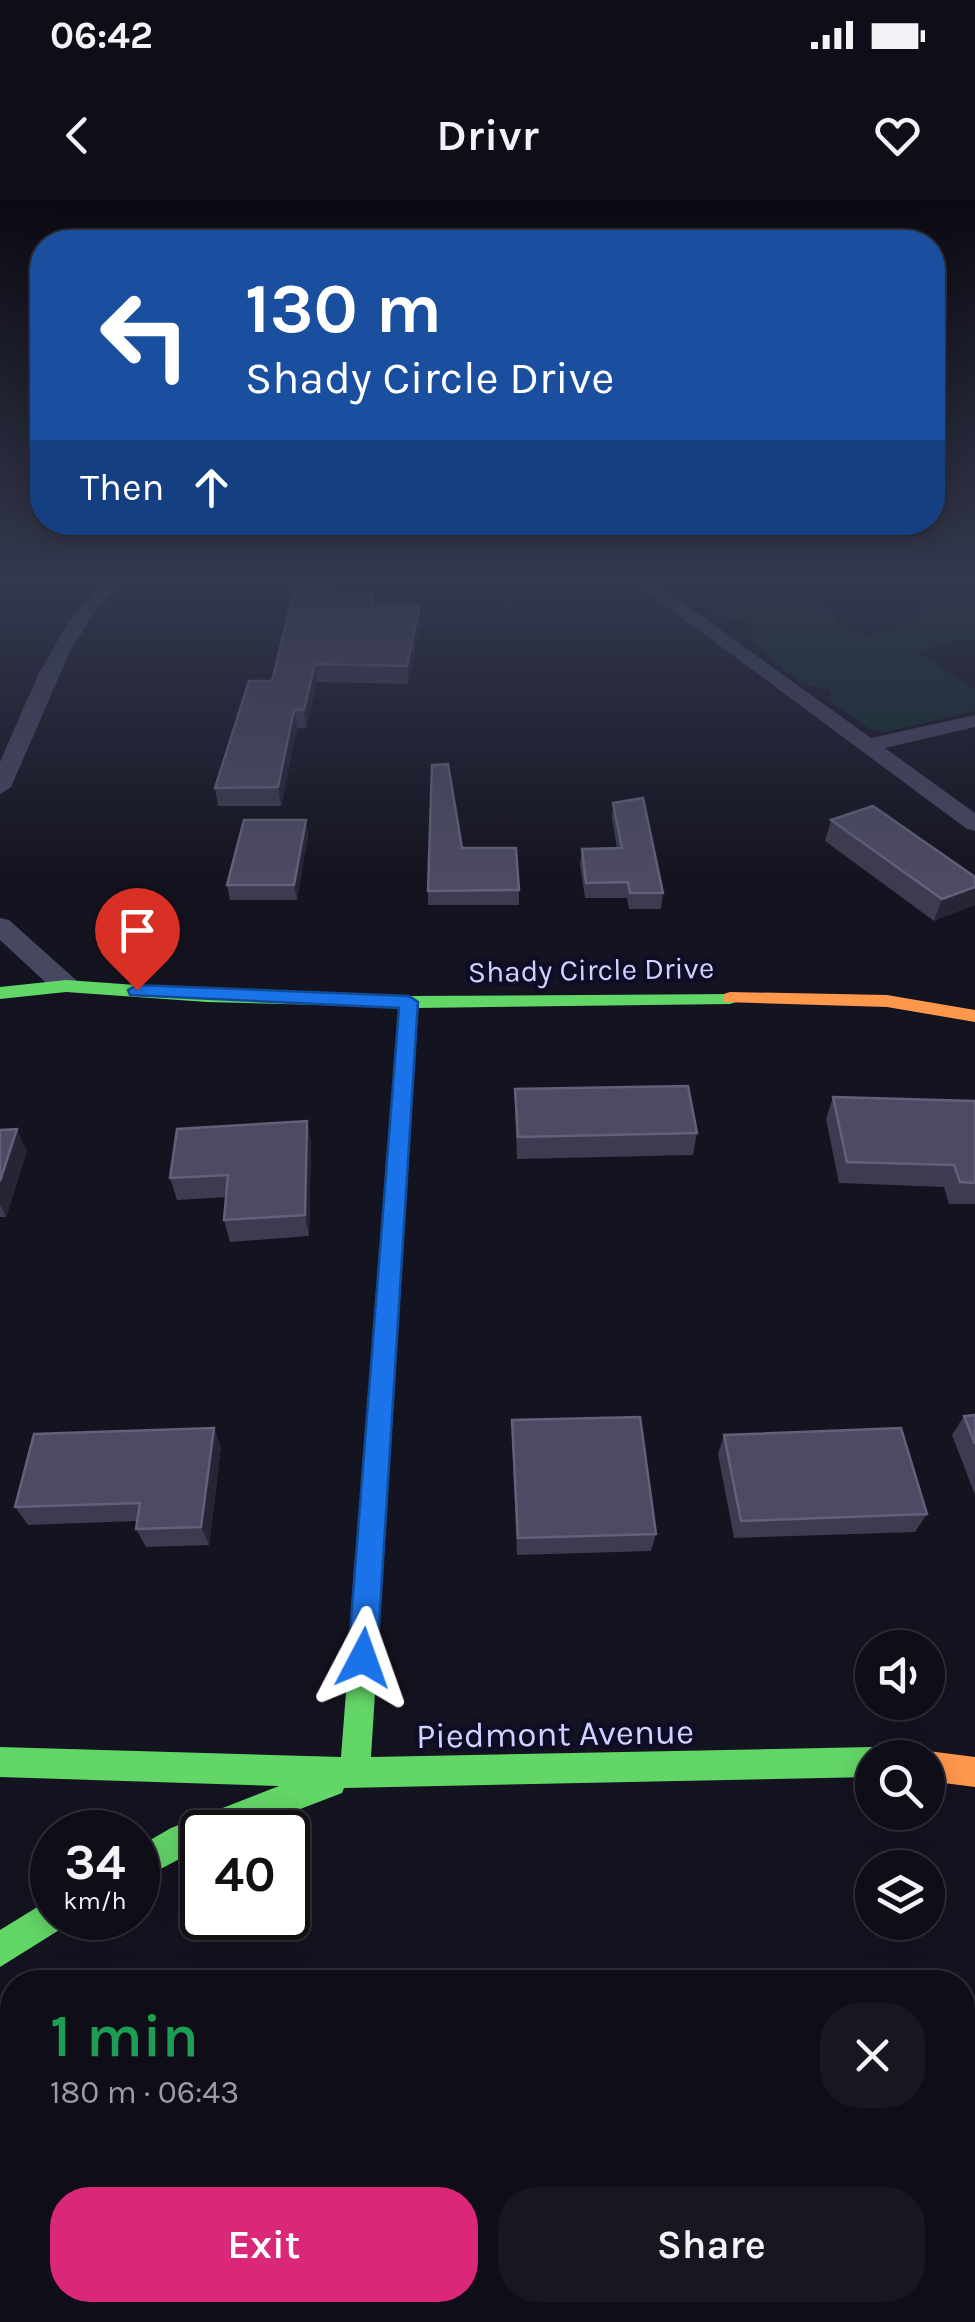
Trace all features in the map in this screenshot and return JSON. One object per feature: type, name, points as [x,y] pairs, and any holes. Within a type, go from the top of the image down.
[{"type":"street","points":[[0,787],[48,681]]},
{"type":"street","points":[[782,681],[975,824]]},
{"type":"street","points":[[870,744],[975,721]]},
{"type":"street","points":[[0,926],[66,986]]},
{"type":"street","points":[[0,992],[66,986]]},
{"type":"street","name":"Shady Circle Drive","points":[[66,986],[207,996],[409,1002],[649,996],[886,1000],[975,1016]]},
{"type":"street","points":[[160,1852],[182,1839],[354,1774],[409,1002]]},
{"type":"street","name":"Piedmont Avenue","points":[[0,1762],[354,1774],[855,1762]]},
{"type":"street","points":[[945,1768],[975,1772]]},
{"type":"street","points":[[0,1950],[30,1930]]},
{"type":"green space","points":[[961,681],[975,690],[975,711],[886,732],[869,729],[828,700],[831,690],[800,683]]},
{"type":"building","points":[[249,681],[311,681],[304,710],[294,710],[278,787],[215,788]]},
{"type":"building","points":[[448,764],[462,848],[516,848],[519,890],[428,891],[432,765]]},
{"type":"building","points":[[643,798],[663,893],[630,893],[628,882],[586,883],[582,849],[622,848],[613,803]]},
{"type":"building","points":[[873,806],[975,877],[975,887],[942,899],[831,820]]},
{"type":"building","points":[[244,820],[306,820],[294,885],[227,885]]},
{"type":"building","points":[[688,1086],[697,1133],[518,1137],[515,1089]]},
{"type":"building","points":[[833,1097],[975,1101],[975,1183],[960,1182],[954,1165],[847,1162]]},
{"type":"building","points":[[307,1121],[305,1215],[224,1220],[228,1175],[170,1178],[177,1129]]},
{"type":"building","points":[[17,1129],[0,1181],[0,1130]]},
{"type":"building","points":[[975,1415],[975,1444],[964,1416]]},
{"type":"building","points":[[640,1417],[656,1534],[518,1538],[512,1420]]},
{"type":"building","points":[[214,1428],[201,1527],[136,1529],[140,1503],[15,1507],[34,1434]]},
{"type":"building","points":[[901,1428],[927,1514],[741,1521],[724,1435]]},
{"type":"traffic: fast","points":[[0,993],[66,986],[207,996],[409,1002],[730,998]]},
{"type":"traffic: fast","points":[[355,1773],[409,1002]]},
{"type":"traffic: fast","points":[[0,1762],[355,1773],[855,1762]]},
{"type":"traffic: fast","points":[[160,1852],[182,1839],[331,1782]]},
{"type":"traffic: fast","points":[[0,1950],[30,1930]]},
{"type":"traffic: slow","points":[[730,998],[887,1001],[975,1016]]},
{"type":"traffic: slow","points":[[945,1768],[975,1772]]},
{"type":"route","points":[[137,990],[409,1002],[363,1658]]}]
